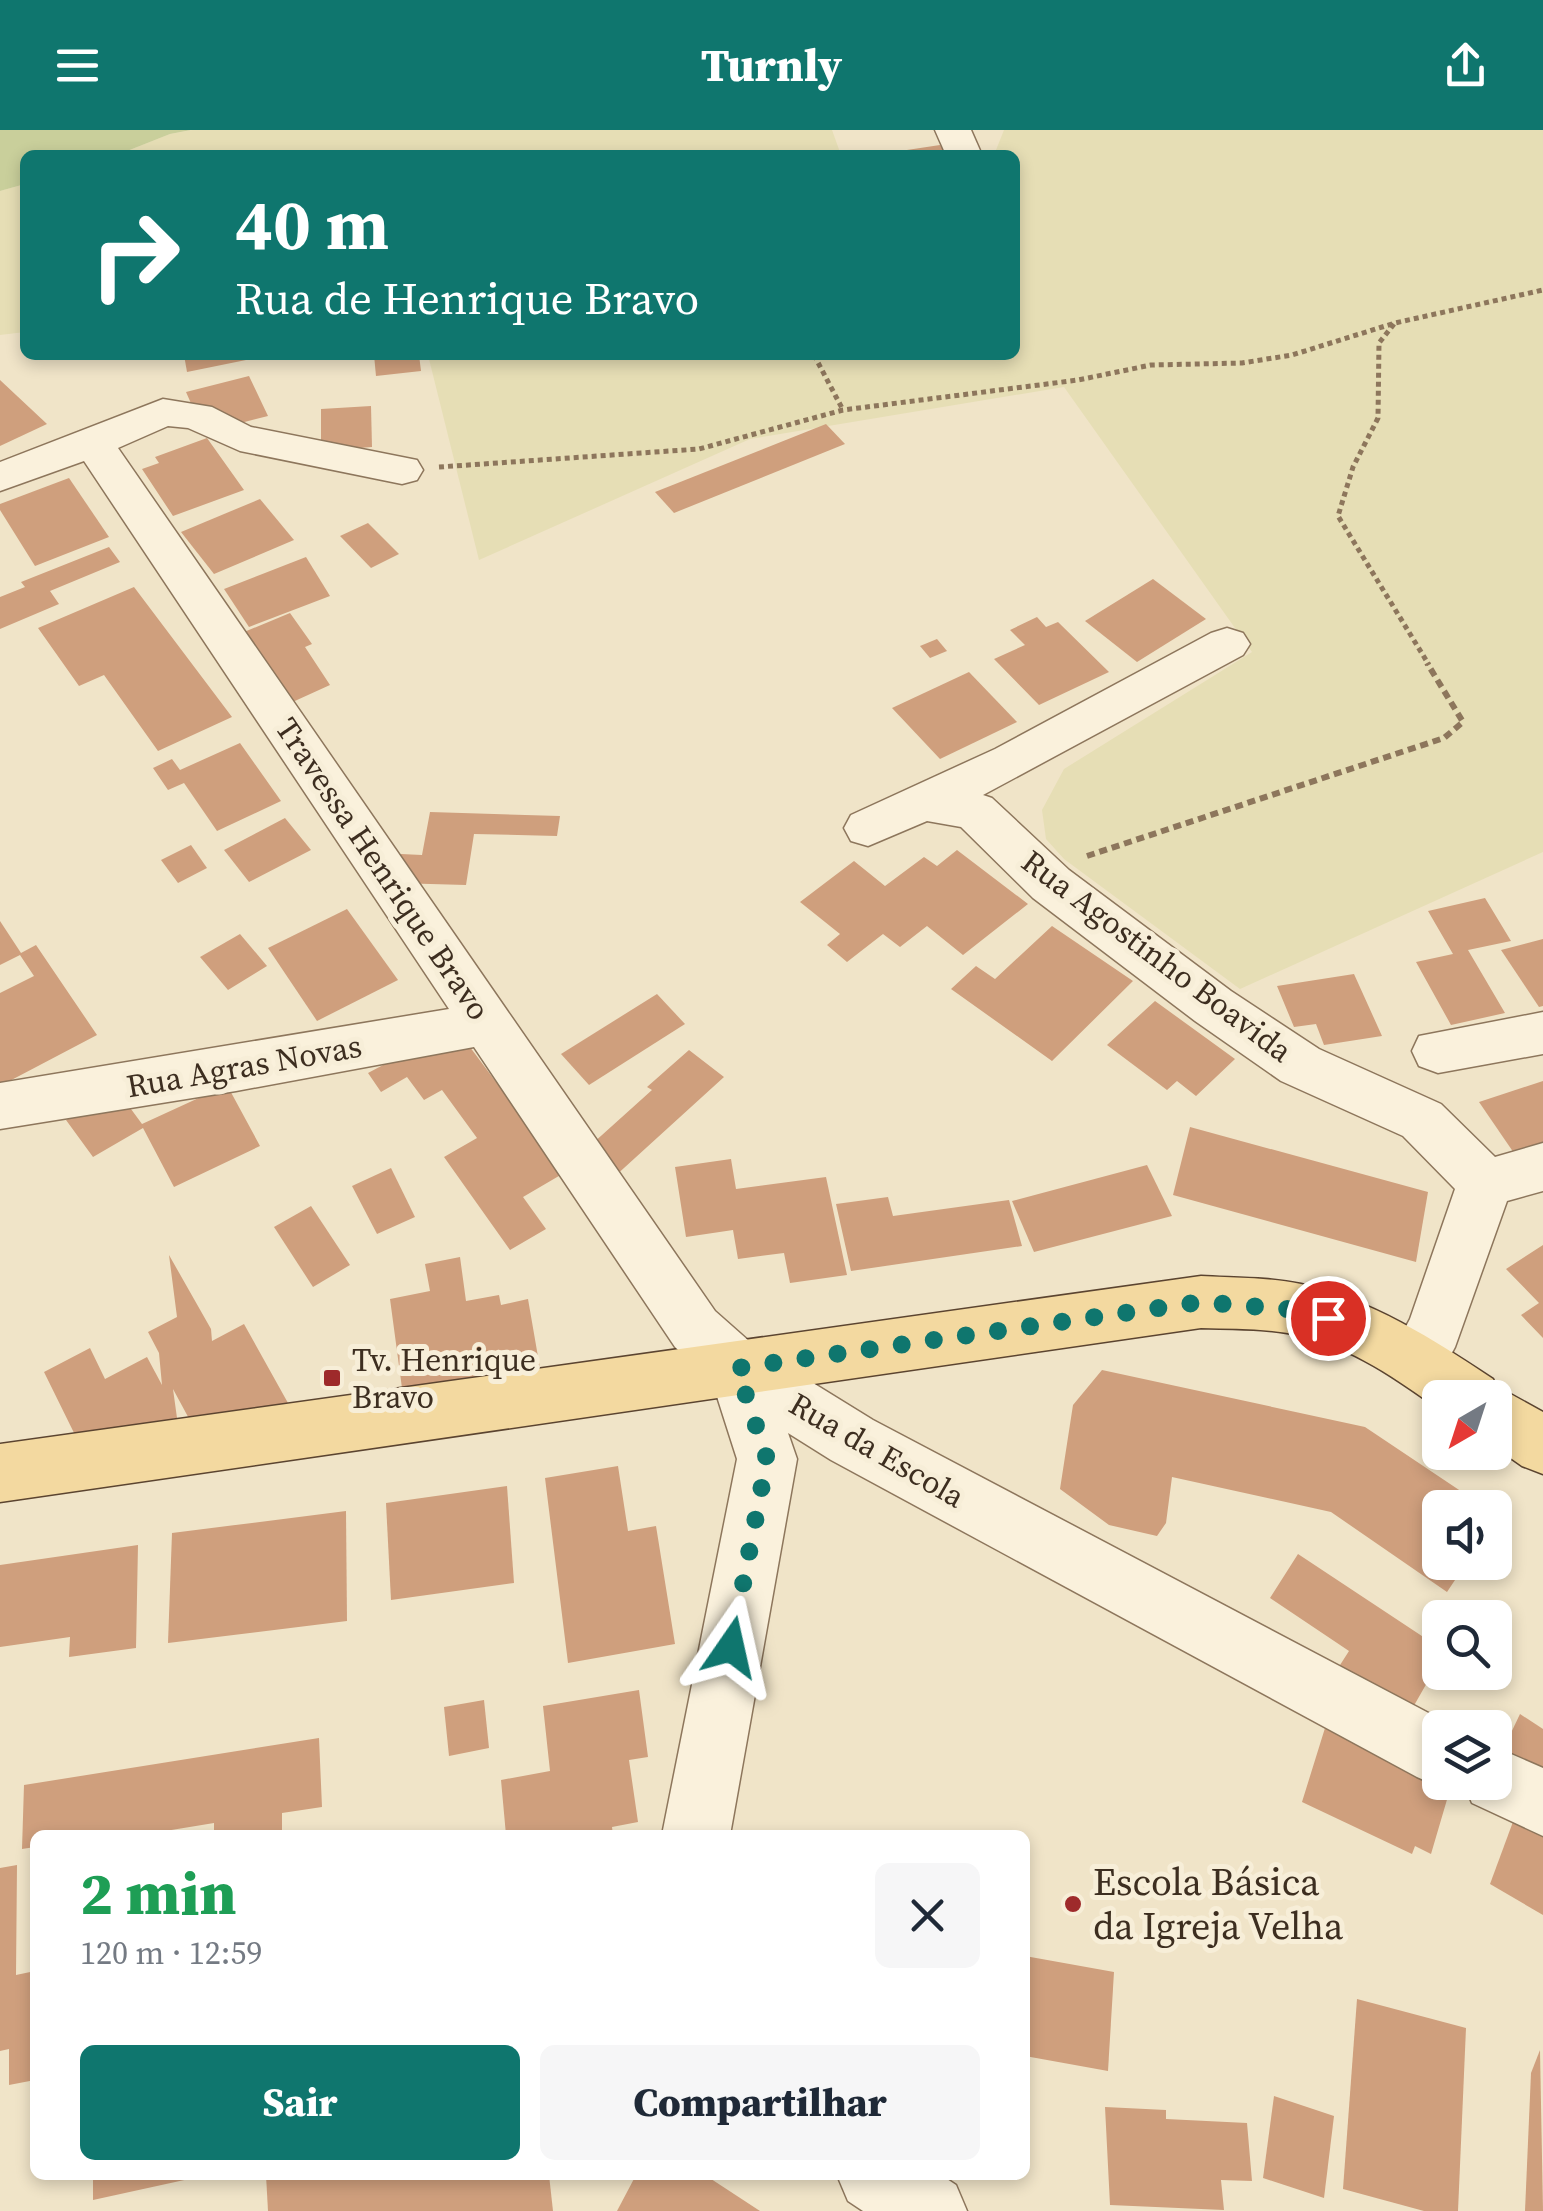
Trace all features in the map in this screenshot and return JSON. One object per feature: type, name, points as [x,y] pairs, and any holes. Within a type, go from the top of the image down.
[{"type":"main road","points":[[0,1473],[1201,1302],[1250,1304],[1314,1314],[1357,1328],[1418,1360],[1446,1380]]},
{"type":"main road","points":[[1512,1425],[1543,1446]]},
{"type":"street","points":[[0,477],[163,412],[196,416],[240,438],[402,470]]},
{"type":"street","name":"Travessa Henrique Bravo","points":[[93,443],[695,1329],[737,1368]]},
{"type":"street","points":[[868,828],[1012,761],[1227,644]]},
{"type":"street","name":"Rua Agostinho Boavida","points":[[926,803],[975,811],[1038,872],[1213,1006],[1300,1065],[1422,1120],[1485,1183]]},
{"type":"street","name":"Rua Agras Novas","points":[[0,1106],[236,1069],[487,1023]]},
{"type":"street","points":[[1438,1051],[1543,1033]]},
{"type":"street","points":[[1418,1360],[1435,1329],[1485,1183],[1543,1167]]},
{"type":"street","name":"Rua da Escola","points":[[737,1368],[852,1440],[1422,1744]]},
{"type":"street","name":"Rua da Escola","points":[[697,1830],[767,1459],[737,1368]]},
{"type":"street","points":[[1512,1788],[1543,1804]]},
{"type":"street","points":[[882,2180],[930,2211]]},
{"type":"path","points":[[402,470],[699,448],[843,410],[1078,380],[1151,365],[1242,362],[1292,355],[1395,323],[1543,290]]},
{"type":"path","points":[[1038,872],[1444,738],[1463,722],[1338,516],[1353,467],[1378,418],[1380,343],[1395,323]]},
{"type":"path","points":[[814,360],[843,410]]},
{"type":"shaded area","points":[[192,130],[832,130],[839,150],[130,150]]},
{"type":"shaded area","points":[[1004,130],[1543,130],[1543,852],[1240,989],[1064,859],[1046,839],[1042,810],[1064,769],[1252,652],[1064,387],[750,439],[479,560],[429,360],[1020,360],[1020,150],[996,150]]},
{"type":"shaded area","points":[[20,185],[20,333],[0,335],[0,191]]},
{"type":"green space","points":[[0,130],[191,130],[130,150],[20,150],[20,185],[0,191]]},
{"type":"building","points":[[940,145],[943,150],[907,150]]},
{"type":"building","points":[[185,360],[246,360],[187,372]]},
{"type":"building","points":[[374,360],[420,360],[421,371],[376,376]]},
{"type":"building","points":[[249,376],[268,416],[229,426],[222,411],[197,417],[186,392]]},
{"type":"building","points":[[0,380],[47,424],[0,446]]},
{"type":"building","points":[[371,406],[372,447],[321,451],[321,409]]},
{"type":"building","points":[[826,424],[845,444],[674,513],[655,492]]},
{"type":"building","points":[[207,438],[244,490],[173,516],[142,469],[159,463],[155,457]]},
{"type":"building","points":[[69,478],[109,537],[35,566],[0,504]]},
{"type":"building","points":[[260,499],[294,540],[214,574],[181,532]]},
{"type":"building","points":[[368,523],[399,554],[371,568],[340,536]]},
{"type":"building","points":[[109,547],[120,562],[50,591],[59,604],[0,629],[0,597],[25,587],[21,582]]},
{"type":"building","points":[[306,557],[330,596],[249,627],[224,589]]},
{"type":"building","points":[[1153,579],[1206,619],[1137,662],[1085,621]]},
{"type":"building","points":[[134,587],[232,717],[158,751],[104,675],[79,686],[38,628]]},
{"type":"building","points":[[290,613],[312,644],[305,647],[330,685],[286,705],[237,635]]},
{"type":"building","points":[[1037,617],[1046,627],[1058,622],[1109,672],[1039,705],[994,659],[1025,645],[1010,630]]},
{"type":"building","points":[[937,639],[947,651],[930,658],[920,646]]},
{"type":"building","points":[[969,672],[1017,722],[940,759],[892,708]]},
{"type":"building","points":[[240,743],[281,801],[217,831],[184,783],[168,790],[153,768],[172,759],[180,770]]},
{"type":"building","points":[[430,812],[560,816],[557,836],[474,834],[466,885],[395,883],[401,854],[422,855]]},
{"type":"building","points":[[285,818],[311,850],[249,882],[224,850]]},
{"type":"building","points":[[191,845],[207,868],[178,883],[161,860]]},
{"type":"building","points":[[957,850],[1028,904],[963,955],[927,926],[900,947],[883,934],[847,962],[827,945],[840,934],[800,902],[854,861],[885,886],[924,857],[937,866]]},
{"type":"building","points":[[1485,898],[1511,941],[1468,950],[1505,1013],[1451,1025],[1416,962],[1453,954],[1428,911]]},
{"type":"building","points":[[347,909],[398,980],[317,1021],[268,948]]},
{"type":"building","points":[[0,921],[21,953],[36,945],[97,1035],[0,1086],[0,993],[34,976],[20,955],[0,965]]},
{"type":"building","points":[[1052,926],[1133,981],[1052,1061],[951,989],[976,966],[995,979]]},
{"type":"building","points":[[240,934],[267,966],[228,990],[200,957]]},
{"type":"building","points":[[1543,939],[1543,1006],[1539,1007],[1501,950]]},
{"type":"building","points":[[1354,974],[1382,1036],[1324,1045],[1316,1024],[1294,1027],[1277,986]]},
{"type":"building","points":[[657,994],[685,1024],[589,1085],[561,1054]]},
{"type":"building","points":[[1155,1001],[1235,1059],[1196,1096],[1177,1081],[1167,1090],[1107,1045]]},
{"type":"building","points":[[455,1027],[564,1173],[523,1197],[546,1229],[510,1250],[444,1157],[477,1138],[442,1090],[424,1100],[407,1077],[381,1092],[368,1073]]},
{"type":"building","points":[[689,1050],[724,1077],[613,1178],[582,1153],[652,1090],[647,1087]]},
{"type":"building","points":[[1543,1081],[1543,1150],[1518,1159],[1479,1102]]},
{"type":"building","points":[[227,1085],[260,1146],[174,1187],[143,1128],[93,1157],[66,1120],[117,1090],[142,1124]]},
{"type":"building","points":[[1190,1127],[1428,1192],[1416,1262],[1173,1195]]},
{"type":"building","points":[[731,1159],[736,1189],[826,1177],[847,1275],[790,1283],[784,1253],[738,1259],[733,1230],[686,1237],[675,1167]]},
{"type":"building","points":[[1147,1165],[1172,1216],[1034,1252],[1012,1201]]},
{"type":"building","points":[[391,1168],[415,1217],[377,1234],[352,1186]]},
{"type":"building","points":[[888,1197],[893,1216],[1009,1200],[1022,1246],[851,1271],[836,1204]]},
{"type":"building","points":[[311,1206],[350,1265],[313,1287],[274,1227]]},
{"type":"building","points":[[1543,1245],[1543,1338],[1521,1315],[1539,1303],[1506,1269]]},
{"type":"building","points":[[169,1255],[211,1329],[212,1341],[244,1324],[288,1403],[193,1426],[173,1389],[177,1418],[78,1441],[44,1372],[90,1348],[105,1379],[147,1357],[162,1385],[159,1353],[148,1332],[177,1317]]},
{"type":"building","points":[[460,1257],[466,1301],[499,1295],[501,1305],[528,1299],[541,1374],[404,1403],[390,1299],[430,1291],[425,1264]]},
{"type":"building","points":[[1102,1370],[1365,1427],[1422,1465],[1422,1470],[1429,1470],[1459,1490],[1422,1490],[1422,1575],[1331,1512],[1172,1477],[1166,1523],[1157,1536],[1109,1525],[1060,1489],[1073,1405]]},
{"type":"building","points":[[618,1466],[628,1531],[656,1526],[675,1644],[568,1663],[545,1478]]},
{"type":"building","points":[[507,1486],[514,1583],[391,1600],[386,1503]]},
{"type":"building","points":[[346,1511],[347,1621],[168,1643],[172,1533]]},
{"type":"building","points":[[138,1545],[136,1648],[69,1657],[70,1637],[0,1647],[0,1565]]},
{"type":"building","points":[[1298,1554],[1422,1636],[1423,1690],[1404,1723],[1333,1676],[1349,1651],[1270,1598]]},
{"type":"building","points":[[1430,1580],[1455,1580],[1447,1592]]},
{"type":"building","points":[[639,1690],[648,1757],[629,1760],[638,1822],[612,1830],[506,1830],[501,1780],[550,1771],[543,1706]]},
{"type":"building","points":[[484,1700],[489,1748],[449,1756],[444,1707]]},
{"type":"building","points":[[1520,1714],[1543,1729],[1543,1787],[1512,1767],[1512,1731]]},
{"type":"building","points":[[1325,1728],[1422,1773],[1422,1800],[1447,1800],[1431,1854],[1415,1846],[1412,1854],[1302,1802]]},
{"type":"building","points":[[319,1738],[322,1807],[282,1813],[282,1830],[214,1830],[214,1823],[171,1830],[30,1830],[30,1848],[22,1849],[24,1785]]},
{"type":"building","points":[[1514,1819],[1543,1835],[1543,1915],[1490,1884]]},
{"type":"building","points":[[17,1865],[16,1975],[30,1972],[30,2081],[9,2085],[9,2049],[0,2051],[0,1868]]},
{"type":"building","points":[[1030,1957],[1114,1972],[1108,2071],[1030,2057]]},
{"type":"building","points":[[1357,1999],[1466,2028],[1458,2211],[1424,2211],[1343,2189]]},
{"type":"building","points":[[1540,2050],[1543,2211],[1525,2211],[1531,2073]]},
{"type":"building","points":[[1274,2096],[1334,2116],[1324,2198],[1263,2178]]},
{"type":"building","points":[[1105,2107],[1166,2110],[1166,2119],[1247,2123],[1252,2181],[1221,2180],[1224,2210],[1110,2205]]},
{"type":"building","points":[[93,2180],[184,2180],[93,2200]]},
{"type":"building","points":[[266,2180],[550,2180],[553,2211],[268,2211]]},
{"type":"building","points":[[633,2180],[713,2180],[760,2211],[617,2211]]},
{"type":"place","name":"Tv. Henrique Bravo","points":[[332,1378]]},
{"type":"place","name":"Escola Básica da Igreja Velha","points":[[1073,1904]]},
{"type":"route","points":[[731,1647],[767,1459],[737,1368],[1201,1302],[1299,1310],[1328,1318]]}]
